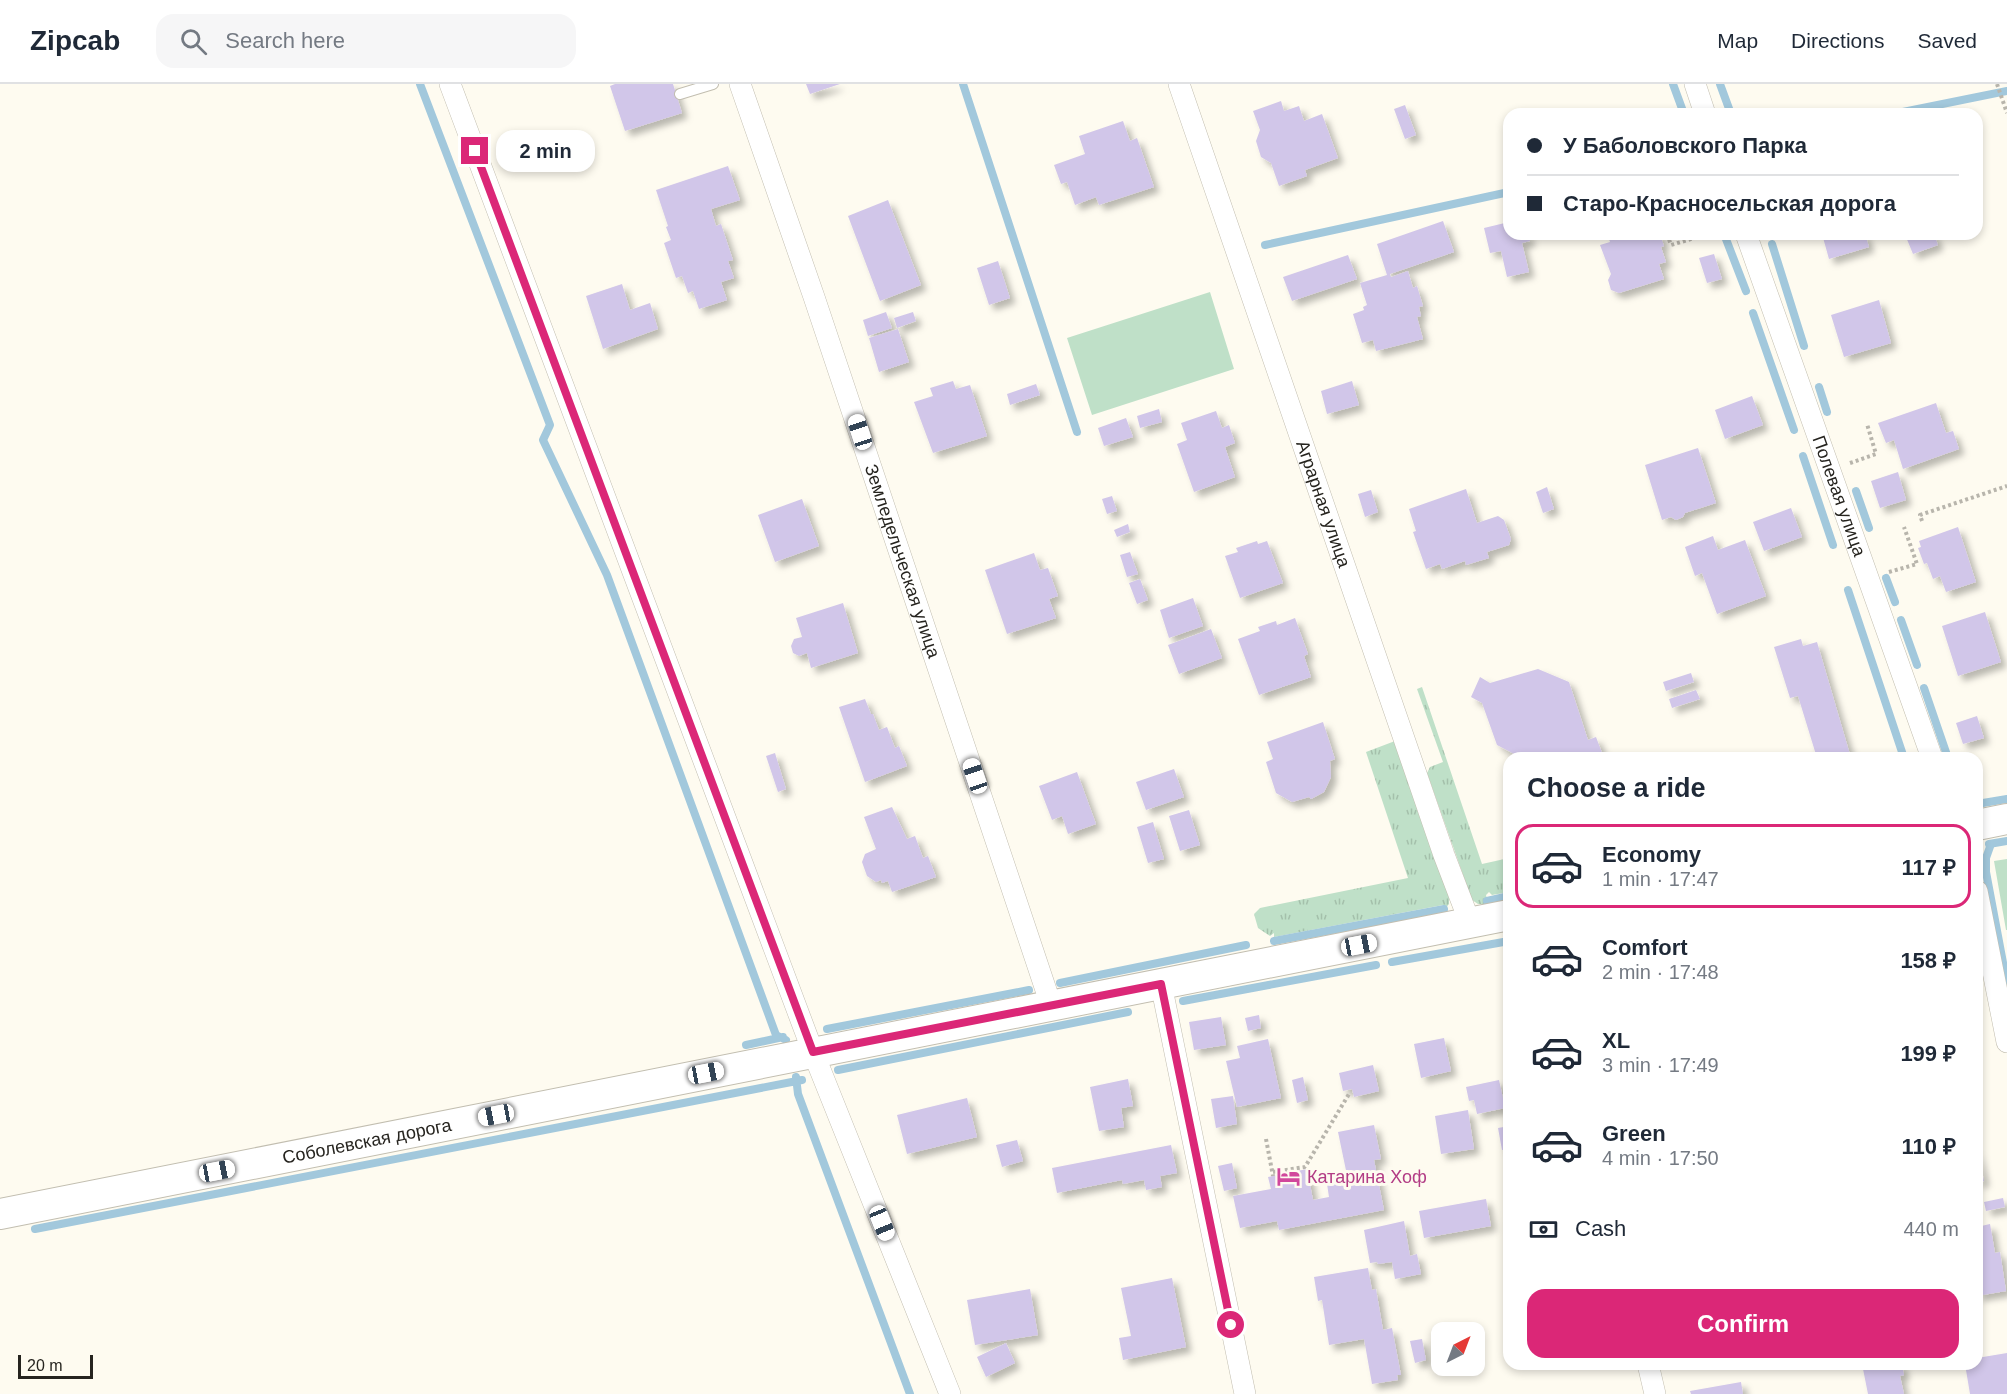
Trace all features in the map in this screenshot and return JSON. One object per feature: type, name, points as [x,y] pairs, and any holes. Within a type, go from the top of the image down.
[{"type":"street","points":[[450,84],[813,1052],[950,1394]]},
{"type":"street","name":"Земледельческая улица","points":[[740,84],[814,297],[1051,1005]]},
{"type":"street","name":"Аграрная улица","points":[[1179,84],[1436,834],[1470,923]]},
{"type":"street","points":[[1695,84],[1703,108]]},
{"type":"street","name":"Полевая улица","points":[[1748,240],[1930,752]]},
{"type":"street","points":[[1983,824],[2007,819]]},
{"type":"street","name":"Соболевская дорога","points":[[0,1214],[1503,916]]},
{"type":"street","points":[[1983,921],[2007,1042]]},
{"type":"street","points":[[1161,984],[1245,1394]]},
{"type":"street","points":[[1649,1370],[1655,1394]]},
{"type":"lane","points":[[680,94],[713,84]]},
{"type":"path","points":[[1997,84],[2007,113]]},
{"type":"path","points":[[1669,240],[1671,245],[1687,240]]},
{"type":"path","points":[[1864,458],[1876,454],[1867,424]]},
{"type":"path","points":[[1922,521],[1920,515],[2007,486]]},
{"type":"path","points":[[1902,569],[1917,564],[1904,527]]},
{"type":"path","points":[[1266,1139],[1273,1174],[1305,1167],[1349,1094]]},
{"type":"green space","points":[[1210,292],[1234,369],[1092,415],[1067,338]]},
{"type":"green space","points":[[1422,687],[1482,864],[1503,859],[1503,893],[1492,895],[1489,892],[1486,895],[1488,904],[1478,904],[1472,900],[1427,773],[1430,767],[1443,762],[1417,689]]},
{"type":"green space","points":[[1395,741],[1449,897],[1449,904],[1443,911],[1443,905],[1274,937],[1274,933],[1270,936],[1258,928],[1254,914],[1260,908],[1408,878],[1366,752]]},
{"type":"green space","points":[[2007,859],[2007,930],[2006,930],[1994,861]]},
{"type":"building","points":[[615,84],[673,84],[682,113],[625,131],[610,86]]},
{"type":"building","points":[[806,84],[840,84],[810,94]]},
{"type":"building","points":[[1281,101],[1284,111],[1299,106],[1304,121],[1322,114],[1338,158],[1305,170],[1307,176],[1279,186],[1271,163],[1261,157],[1256,141],[1260,130],[1253,111]]},
{"type":"building","points":[[1405,105],[1416,135],[1405,139],[1394,109]]},
{"type":"building","points":[[1123,121],[1130,141],[1137,138],[1154,187],[1099,205],[1096,197],[1075,205],[1067,182],[1061,184],[1054,165],[1085,154],[1079,136]]},
{"type":"building","points":[[728,166],[740,200],[711,209],[716,226],[721,224],[733,260],[728,261],[734,278],[721,282],[727,300],[699,309],[693,291],[688,293],[682,276],[676,278],[664,243],[671,240],[656,190]]},
{"type":"building","points":[[888,200],[921,285],[880,301],[848,216]]},
{"type":"building","points":[[1443,221],[1454,252],[1390,274],[1391,277],[1408,271],[1413,288],[1417,286],[1423,306],[1419,307],[1421,316],[1417,317],[1423,339],[1376,351],[1373,340],[1362,343],[1353,314],[1364,310],[1363,307],[1367,305],[1360,283],[1387,275],[1377,244]]},
{"type":"building","points":[[1503,223],[1503,240],[1530,240],[1522,243],[1529,272],[1507,277],[1501,251],[1490,253],[1484,228]]},
{"type":"building","points":[[1609,240],[1662,240],[1664,246],[1661,247],[1666,262],[1659,264],[1664,279],[1619,293],[1611,290],[1608,280],[1611,274],[1600,245],[1610,242]]},
{"type":"building","points":[[1824,240],[1867,240],[1869,247],[1829,259]]},
{"type":"building","points":[[1907,240],[1936,240],[1938,245],[1913,254]]},
{"type":"building","points":[[1714,254],[1722,279],[1707,283],[1699,258]]},
{"type":"building","points":[[1348,255],[1357,279],[1292,301],[1283,277]]},
{"type":"building","points":[[998,261],[1010,298],[989,305],[977,268]]},
{"type":"building","points":[[622,284],[630,310],[650,303],[658,329],[603,349],[586,296]]},
{"type":"building","points":[[1879,300],[1891,343],[1844,357],[1831,315]]},
{"type":"building","points":[[886,312],[892,328],[868,336],[863,320]]},
{"type":"building","points":[[913,312],[916,321],[897,328],[894,318]]},
{"type":"building","points":[[898,329],[909,362],[879,372],[869,338]]},
{"type":"building","points":[[953,381],[956,389],[970,385],[987,436],[933,453],[914,402],[933,396],[930,388]]},
{"type":"building","points":[[1352,381],[1359,405],[1327,414],[1321,391]]},
{"type":"building","points":[[1036,384],[1040,395],[1010,405],[1007,394]]},
{"type":"building","points":[[1752,396],[1763,425],[1725,439],[1715,410]]},
{"type":"building","points":[[1936,403],[1946,433],[1953,431],[1959,449],[1903,469],[1894,440],[1886,443],[1878,423]]},
{"type":"building","points":[[1159,409],[1162,422],[1140,428],[1137,416]]},
{"type":"building","points":[[1216,411],[1222,428],[1229,425],[1235,443],[1225,447],[1235,477],[1194,492],[1177,444],[1187,440],[1181,423]]},
{"type":"building","points":[[1126,418],[1133,437],[1104,446],[1098,428]]},
{"type":"building","points":[[1698,448],[1716,503],[1685,513],[1683,517],[1676,520],[1671,517],[1662,520],[1645,465]]},
{"type":"building","points":[[1898,472],[1906,500],[1880,508],[1871,481]]},
{"type":"building","points":[[1547,487],[1554,509],[1543,513],[1536,492]]},
{"type":"building","points":[[1466,489],[1477,523],[1498,516],[1504,520],[1511,539],[1509,545],[1487,552],[1489,558],[1466,565],[1465,561],[1442,569],[1440,564],[1426,569],[1413,532],[1416,531],[1409,509]]},
{"type":"building","points":[[1371,490],[1378,512],[1365,517],[1358,494]]},
{"type":"building","points":[[1112,496],[1117,511],[1107,514],[1102,499]]},
{"type":"building","points":[[802,499],[819,546],[775,562],[758,515]]},
{"type":"building","points":[[1791,508],[1802,537],[1764,551],[1753,522]]},
{"type":"building","points":[[1128,524],[1130,532],[1117,537],[1114,530]]},
{"type":"building","points":[[1958,527],[1976,582],[1946,592],[1940,576],[1933,579],[1927,563],[1924,564],[1918,548],[1921,547],[1919,541]]},
{"type":"building","points":[[1713,536],[1718,550],[1745,540],[1766,596],[1717,614],[1702,573],[1695,576],[1685,547]]},
{"type":"building","points":[[1257,541],[1258,544],[1267,541],[1283,583],[1240,598],[1225,556],[1238,552],[1236,548]]},
{"type":"building","points":[[1130,552],[1138,574],[1127,577],[1120,555]]},
{"type":"building","points":[[1034,553],[1040,570],[1048,568],[1058,596],[1049,599],[1056,618],[1007,634],[985,570]]},
{"type":"building","points":[[1140,579],[1148,600],[1137,604],[1129,583]]},
{"type":"building","points":[[1193,598],[1203,626],[1169,638],[1160,610]]},
{"type":"building","points":[[843,603],[858,653],[811,668],[807,653],[799,656],[793,653],[791,646],[794,639],[802,637],[796,618]]},
{"type":"building","points":[[1985,612],[2001,662],[1958,676],[1942,626]]},
{"type":"building","points":[[1295,618],[1308,654],[1304,656],[1311,677],[1259,695],[1238,639],[1260,631],[1258,627],[1276,621],[1277,625]]},
{"type":"building","points":[[1211,629],[1222,658],[1179,674],[1168,645]]},
{"type":"building","points":[[1801,639],[1803,646],[1817,642],[1849,752],[1815,752],[1798,696],[1790,698],[1774,647]]},
{"type":"building","points":[[1538,669],[1569,682],[1588,740],[1596,737],[1602,752],[1510,752],[1497,745],[1482,703],[1471,697],[1480,677],[1490,683]]},
{"type":"building","points":[[1691,673],[1694,682],[1666,691],[1663,682]]},
{"type":"building","points":[[1696,690],[1700,699],[1672,708],[1669,699]]},
{"type":"building","points":[[865,699],[879,730],[887,727],[895,748],[899,746],[907,766],[865,782],[839,707]]},
{"type":"building","points":[[1977,716],[1984,738],[1963,744],[1956,723]]},
{"type":"building","points":[[1323,722],[1335,759],[1330,761],[1331,777],[1324,792],[1311,799],[1309,797],[1292,802],[1276,793],[1266,762],[1273,759],[1267,742]]},
{"type":"building","points":[[775,753],[786,789],[778,792],[766,756]]},
{"type":"building","points":[[1174,769],[1184,797],[1146,810],[1136,782]]},
{"type":"building","points":[[1077,772],[1096,824],[1068,834],[1062,816],[1052,820],[1039,786]]},
{"type":"building","points":[[892,807],[907,839],[915,836],[923,858],[928,856],[936,877],[892,892],[888,881],[876,882],[867,876],[862,862],[865,854],[876,849],[864,817]]},
{"type":"building","points":[[1189,810],[1200,845],[1180,851],[1169,816]]},
{"type":"building","points":[[1153,822],[1164,859],[1148,863],[1137,827]]},
{"type":"building","points":[[1259,1015],[1261,1028],[1248,1031],[1245,1018]]},
{"type":"building","points":[[1221,1017],[1226,1045],[1194,1050],[1189,1022]]},
{"type":"building","points":[[1444,1038],[1451,1071],[1421,1078],[1414,1044]]},
{"type":"building","points":[[1268,1039],[1281,1098],[1237,1107],[1226,1061],[1240,1058],[1237,1046]]},
{"type":"building","points":[[1373,1065],[1379,1091],[1354,1097],[1352,1089],[1343,1091],[1339,1073]]},
{"type":"building","points":[[1303,1077],[1308,1100],[1297,1103],[1292,1080]]},
{"type":"building","points":[[1128,1079],[1133,1106],[1121,1108],[1124,1127],[1099,1131],[1090,1087]]},
{"type":"building","points":[[1499,1080],[1503,1108],[1477,1114],[1474,1100],[1469,1101],[1466,1087]]},
{"type":"building","points":[[1233,1096],[1237,1124],[1216,1128],[1211,1099]]},
{"type":"building","points":[[967,1098],[977,1137],[907,1154],[897,1115]]},
{"type":"building","points":[[1468,1110],[1474,1149],[1441,1154],[1435,1116]]},
{"type":"building","name":"Катарина Хоф","points":[[1374,1125],[1381,1159],[1374,1160],[1384,1210],[1279,1230],[1277,1221],[1240,1228],[1233,1196],[1271,1189],[1268,1177],[1307,1169],[1313,1200],[1329,1197],[1327,1184],[1348,1180],[1338,1132]]},
{"type":"building","points":[[1503,1127],[1503,1150],[1502,1150],[1498,1128]]},
{"type":"building","points":[[1017,1140],[1023,1161],[1002,1167],[996,1145]]},
{"type":"building","points":[[1171,1145],[1177,1173],[1160,1176],[1162,1187],[1146,1190],[1144,1180],[1123,1184],[1122,1180],[1057,1193],[1052,1168]]},
{"type":"building","points":[[1232,1163],[1237,1188],[1224,1191],[1218,1166]]},
{"type":"building","points":[[2003,1198],[2005,1207],[1986,1211],[1984,1202]]},
{"type":"building","points":[[1486,1199],[1491,1226],[1424,1238],[1419,1211]]},
{"type":"building","points":[[1404,1221],[1410,1256],[1417,1254],[1421,1274],[1395,1279],[1392,1262],[1370,1263],[1364,1230]]},
{"type":"building","points":[[1990,1224],[1995,1253],[2000,1252],[2006,1291],[1983,1295],[1983,1226]]},
{"type":"building","points":[[1368,1268],[1372,1290],[1376,1289],[1383,1330],[1392,1328],[1401,1375],[1397,1375],[1398,1380],[1372,1384],[1364,1339],[1329,1345],[1322,1300],[1318,1301],[1314,1277]]},
{"type":"building","points":[[1172,1278],[1186,1347],[1123,1360],[1119,1338],[1131,1336],[1121,1288]]},
{"type":"building","points":[[1030,1289],[1038,1335],[975,1345],[967,1300]]},
{"type":"building","points":[[1422,1339],[1426,1360],[1415,1363],[1410,1341]]},
{"type":"building","points":[[1006,1343],[1015,1363],[986,1377],[977,1357]]},
{"type":"building","points":[[2007,1353],[2007,1394],[1970,1394],[1966,1370],[1983,1370],[1983,1357]]},
{"type":"building","points":[[1863,1370],[1903,1370],[1904,1375],[1900,1376],[1904,1394],[1868,1394]]},
{"type":"building","points":[[1741,1382],[1743,1394],[1691,1394],[1690,1391]]},
{"type":"waterway","points":[[420,84],[550,425],[543,440],[607,575],[776,1035],[786,1040]]},
{"type":"waterway","points":[[963,84],[1077,432]]},
{"type":"waterway","points":[[1673,84],[1682,108]]},
{"type":"waterway","points":[[1720,84],[1729,108]]},
{"type":"waterway","points":[[1923,108],[2007,91]]},
{"type":"waterway","points":[[1265,245],[1503,193]]},
{"type":"waterway","points":[[1726,240],[1746,291]]},
{"type":"waterway","points":[[1772,244],[1804,346]]},
{"type":"waterway","points":[[1753,313],[1794,430]]},
{"type":"waterway","points":[[1819,387],[1827,412]]},
{"type":"waterway","points":[[1803,456],[1833,545]]},
{"type":"waterway","points":[[1856,491],[1869,528]]},
{"type":"waterway","points":[[1886,578],[1895,602]]},
{"type":"waterway","points":[[1848,590],[1902,752]]},
{"type":"waterway","points":[[1901,620],[1917,665]]},
{"type":"waterway","points":[[1924,688],[1946,752]]},
{"type":"waterway","points":[[1983,803],[2007,799]]},
{"type":"waterway","points":[[1989,844],[2007,841]]},
{"type":"waterway","points":[[1991,844],[1986,858],[1986,872],[2007,984]]},
{"type":"waterway","points":[[1487,901],[1503,897]]},
{"type":"waterway","points":[[1274,941],[1444,909]]},
{"type":"waterway","points":[[1392,962],[1503,942]]},
{"type":"waterway","points":[[1060,983],[1246,945]]},
{"type":"waterway","points":[[1183,1001],[1376,965]]},
{"type":"waterway","points":[[827,1029],[1029,990]]},
{"type":"waterway","points":[[838,1070],[1128,1012]]},
{"type":"waterway","points":[[746,1045],[783,1037]]},
{"type":"waterway","points":[[796,1077],[798,1094],[910,1394]]},
{"type":"waterway","points":[[35,1229],[802,1080]]},
{"type":"place","name":"Катарина Хоф","points":[[1289,1177]]},
{"type":"route","points":[[475,151],[813,1052],[1161,984],[1231,1325]]}]
